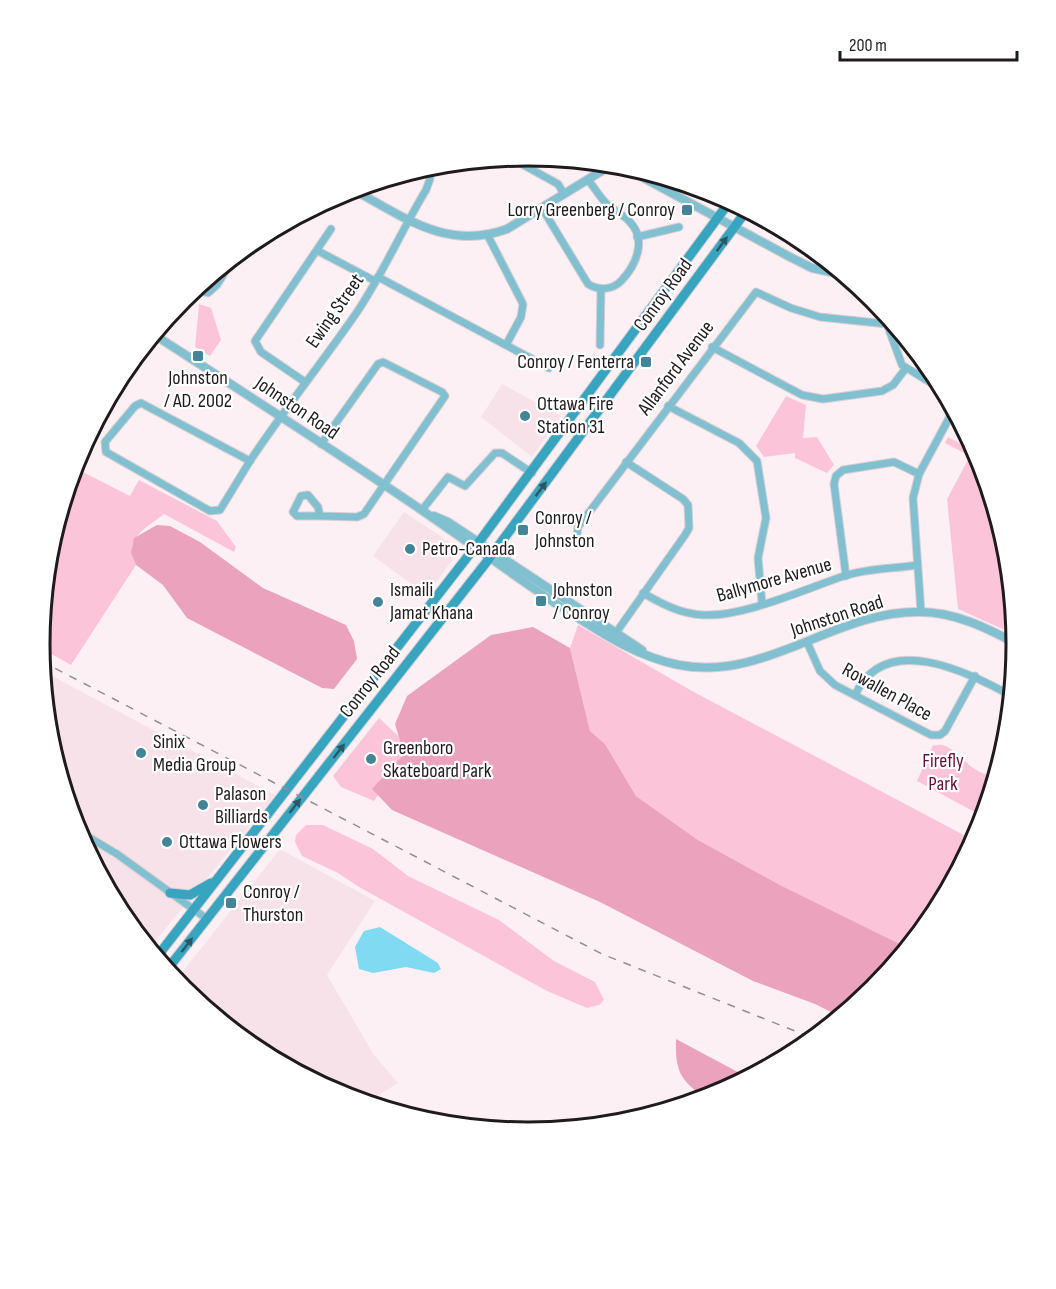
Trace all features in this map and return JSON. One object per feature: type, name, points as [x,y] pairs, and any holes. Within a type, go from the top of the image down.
[{"type":"main road","name":"Conroy Road","points":[[161,951],[550,448],[725,208]]},
{"type":"main road","name":"Conroy Road","points":[[172,964],[491,555],[742,216]]},
{"type":"main road","points":[[550,448],[564,458]]},
{"type":"main road","points":[[170,893],[181,896],[191,894],[218,878]]},
{"type":"street","points":[[524,166],[558,184],[564,194]]},
{"type":"street","points":[[363,195],[408,220],[448,236],[468,238],[488,236],[507,228],[600,172]]},
{"type":"street","name":"Ewing Street","points":[[250,461],[141,403],[135,406],[105,442],[110,456],[210,511],[220,510],[279,417],[356,314],[426,190],[430,176]]},
{"type":"street","points":[[542,208],[588,284],[601,289],[620,283],[637,258],[638,237],[633,225],[608,205],[588,180]]},
{"type":"street","points":[[651,182],[812,268],[826,271]]},
{"type":"street","points":[[638,237],[679,227]]},
{"type":"street","points":[[306,381],[261,352],[255,341],[331,229]]},
{"type":"street","points":[[488,236],[523,304],[521,317],[506,345]]},
{"type":"street","points":[[318,251],[549,368]]},
{"type":"street","points":[[205,292],[208,293],[215,283]]},
{"type":"street","points":[[600,345],[601,289]]},
{"type":"street","name":"Allanford Avenue","points":[[576,541],[578,527],[712,347],[756,292],[791,308],[820,317],[883,324]]},
{"type":"street","name":"Allanford Avenue","points":[[892,334],[898,359],[906,368]]},
{"type":"street","name":"Johnston Road","points":[[160,339],[382,485],[422,510],[448,522],[476,545],[613,636],[664,661],[698,668],[750,663],[881,616],[921,612],[940,613],[971,622],[1006,639]]},
{"type":"street","points":[[712,347],[798,393],[823,399],[882,391],[893,385],[906,368],[927,381]]},
{"type":"street","points":[[320,516],[357,517],[364,514],[445,396],[442,392],[383,362],[378,364],[321,444]]},
{"type":"street","points":[[668,406],[739,443],[757,461],[766,519],[758,558],[762,603]]},
{"type":"street","points":[[921,612],[912,506],[919,474],[949,418]]},
{"type":"street","points":[[422,510],[448,477],[465,486],[495,453],[502,453],[531,473]]},
{"type":"street","points":[[613,636],[689,528],[690,512],[683,500],[626,462]]},
{"type":"street","points":[[846,576],[834,484],[836,476],[843,470],[894,462],[919,474]]},
{"type":"street","name":"Ballymore Avenue","points":[[644,593],[677,610],[702,615],[725,614],[846,576],[879,568],[917,565]]},
{"type":"street","name":"Rowallen Place","points":[[807,642],[824,676],[855,695],[936,736],[945,731],[975,676]]},
{"type":"street","points":[[855,695],[865,676],[887,664],[930,662],[975,676],[1004,691]]},
{"type":"street","points":[[91,838],[117,854],[207,919]]},
{"type":"shaded area","points":[[502,384],[561,416],[532,457],[481,417]]},
{"type":"shaded area","points":[[404,512],[457,547],[458,552],[427,595],[373,556]]},
{"type":"shaded area","points":[[157,525],[170,526],[200,542],[263,588],[346,625],[354,641],[357,659],[334,689],[322,688],[187,618],[163,585],[136,565],[131,553],[134,538]]},
{"type":"shaded area","points":[[533,627],[570,648],[590,731],[605,744],[636,796],[698,840],[780,885],[901,945],[866,983],[832,1013],[753,981],[600,902],[392,810],[372,789],[404,754],[395,724],[407,696],[491,635]]},
{"type":"shaded area","points":[[51,675],[275,795],[154,943],[114,884],[86,828],[66,768],[59,738]]},
{"type":"shaded area","points":[[280,849],[375,901],[327,975],[374,1055],[398,1083],[374,1098],[349,1089],[262,1042],[213,1004],[181,974]]},
{"type":"shaded area","points":[[676,1039],[741,1074],[698,1092],[685,1081],[677,1059]]},
{"type":"green space","points":[[199,304],[211,308],[221,340],[210,356],[195,347]]},
{"type":"green space","points":[[786,396],[806,405],[803,438],[817,437],[834,465],[827,473],[795,458],[795,453],[764,457],[756,446]]},
{"type":"green space","points":[[948,437],[962,444],[967,454],[945,443]]},
{"type":"green space","points":[[969,458],[981,491],[997,551],[1006,630],[958,609],[947,499]]},
{"type":"green space","points":[[82,472],[130,496],[139,480],[217,521],[236,547],[234,552],[164,514],[143,530],[134,541],[132,548],[136,565],[71,665],[50,653],[51,613],[59,551]]},
{"type":"green space","points":[[578,625],[692,691],[966,836],[942,884],[901,945],[780,885],[698,840],[636,796],[605,744],[590,731],[570,648]]},
{"type":"green space","points":[[379,718],[410,747],[374,801],[341,787],[333,776]]},
{"type":"green space","name":"Firefly Park","points":[[933,745],[948,747],[979,772],[988,775],[976,813],[917,781]]},
{"type":"green space","points":[[306,825],[323,825],[373,849],[408,876],[499,920],[554,961],[595,982],[604,1000],[599,1005],[587,1008],[547,991],[359,887],[338,873],[302,856],[295,842],[296,835]]},
{"type":"green space","points":[[278,1052],[341,1085],[316,1074]]},
{"type":"water","points":[[380,927],[438,963],[441,969],[434,973],[406,967],[373,973],[359,969],[355,947],[364,931]]},
{"type":"railway","points":[[51,666],[602,954],[804,1035]]},
{"type":"place","name":"Lorry Greenberg / Conroy","points":[[687,210]]},
{"type":"place","name":"Johnston / AD. 2002","points":[[198,356]]},
{"type":"place","name":"Conroy / Fenterra","points":[[646,362]]},
{"type":"place","name":"Ottawa Fire Station 31","points":[[525,416]]},
{"type":"place","name":"Conroy / Johnston","points":[[523,530]]},
{"type":"place","name":"Petro-Canada","points":[[410,549]]},
{"type":"place","name":"Johnston / Conroy","points":[[541,601]]},
{"type":"place","name":"Ismaili Jamat Khana","points":[[378,602]]},
{"type":"place","name":"Sinix Media Group","points":[[141,753]]},
{"type":"place","name":"Greenboro Skateboard Park","points":[[371,759]]},
{"type":"place","name":"Palason Billiards","points":[[203,805]]},
{"type":"place","name":"Ottawa Flowers","points":[[167,842]]},
{"type":"place","name":"Conroy / Thurston","points":[[231,903]]}]
